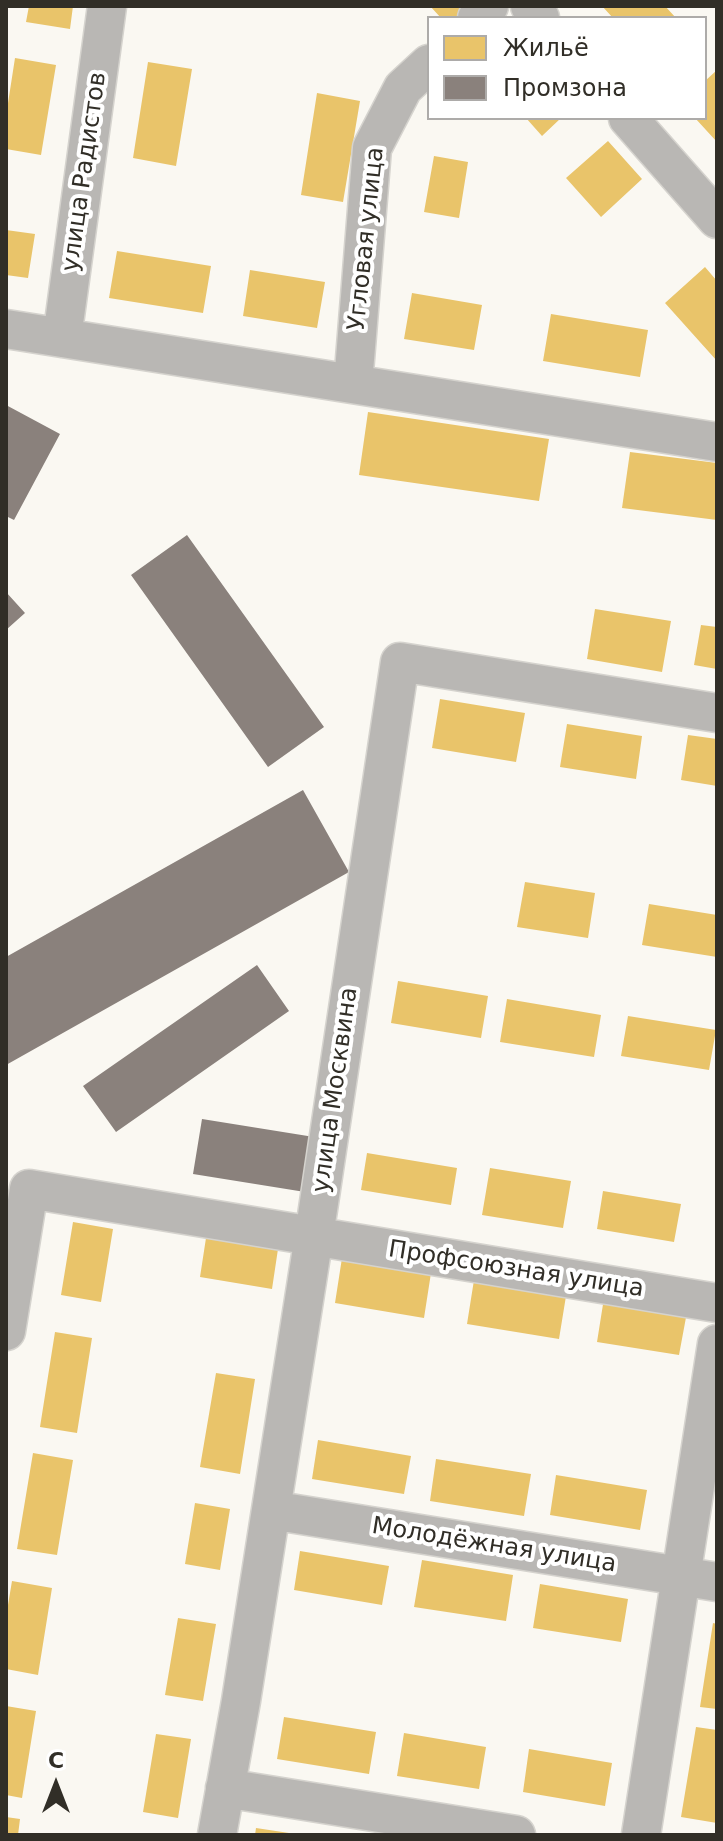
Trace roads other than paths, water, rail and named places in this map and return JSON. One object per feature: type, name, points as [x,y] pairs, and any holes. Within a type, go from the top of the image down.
[{"type":"street","name":"улица Радистов","points":[[62,338],[107,6]]},
{"type":"street","name":"Угловая улица","points":[[353,384],[372,148],[403,88],[427,66]]},
{"type":"street","points":[[630,120],[717,219]]},
{"type":"street","points":[[6,329],[717,442]]},
{"type":"street","name":"улица Москвина","points":[[217,1835],[314,1236],[400,662],[717,713]]},
{"type":"street","name":"Профсоюзная улица","points":[[6,1331],[29,1189],[717,1303]]},
{"type":"street","points":[[641,1835],[699,1580],[717,1344]]},
{"type":"street","name":"Молодёжная улица","points":[[271,1510],[699,1580]]},
{"type":"street","points":[[225,1788],[516,1835]]}]
